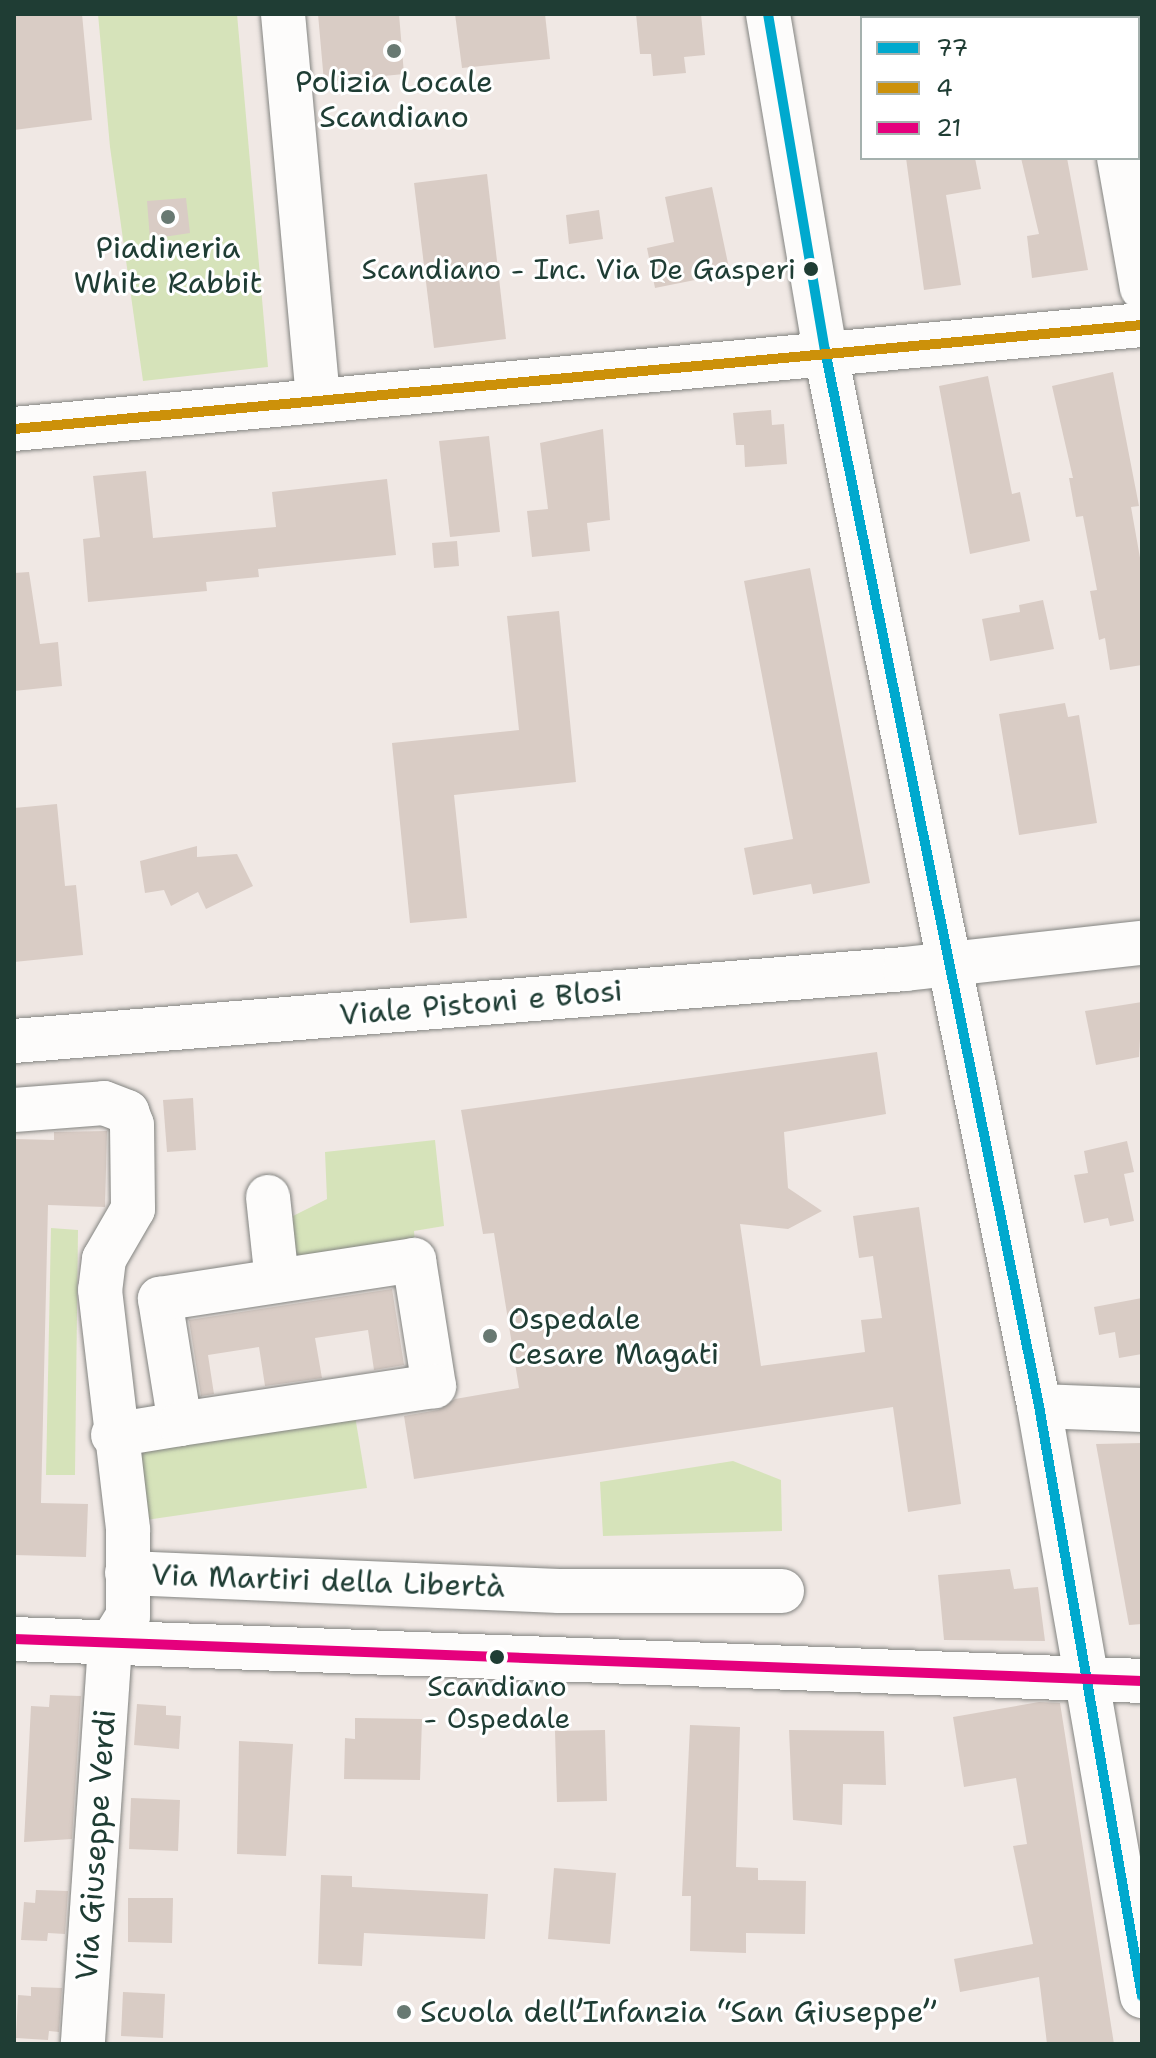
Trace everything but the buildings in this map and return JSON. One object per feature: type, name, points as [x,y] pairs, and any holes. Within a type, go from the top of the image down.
[{"type":"street","points":[[283,14],[318,399]]},
{"type":"street","points":[[768,14],[825,350],[1039,1406],[1086,1679],[1125,1795],[1142,1996]]},
{"type":"street","points":[[1119,160],[1142,288]]},
{"type":"street","points":[[14,429],[825,350],[1142,325]]},
{"type":"street","name":"Viale Pistoni e Blosi","points":[[14,1041],[948,964],[1142,943]]},
{"type":"street","points":[[14,1110],[104,1103],[127,1112],[132,1125],[133,1209],[104,1259],[100,1290],[113,1435],[126,1508],[127,1573]]},
{"type":"street","points":[[268,1197],[277,1281]]},
{"type":"street","points":[[113,1435],[434,1386],[414,1260],[160,1299],[180,1424]]},
{"type":"street","points":[[1039,1406],[1142,1410]]},
{"type":"street","name":"Via Martiri della Libertà","points":[[110,1645],[127,1624],[127,1573],[559,1591],[782,1591]]},
{"type":"street","points":[[558,1658],[559,1591]]},
{"type":"street","points":[[14,1639],[110,1645],[558,1658],[1142,1681]]},
{"type":"street","name":"Via Giuseppe Verdi","points":[[83,2044],[110,1645]]},
{"type":"green space","points":[[98,14],[237,14],[268,367],[143,381],[110,147]]},
{"type":"green space","points":[[435,1140],[444,1226],[414,1231],[415,1244],[304,1262],[290,1247],[293,1216],[327,1199],[325,1152]]},
{"type":"green space","points":[[51,1228],[78,1230],[75,1475],[46,1475]]},
{"type":"green space","points":[[354,1410],[367,1488],[139,1521],[130,1439]]},
{"type":"green space","points":[[733,1461],[781,1480],[782,1531],[603,1536],[600,1482]]},
{"type":"transit line","name":"77","points":[[768,14],[825,350],[1039,1406],[1142,1996]]},
{"type":"transit line","name":"4","points":[[14,429],[1142,325]]},
{"type":"transit line","name":"21","points":[[14,1639],[1142,1681]]},
{"type":"place","name":"Polizia Locale Scandiano","points":[[394,51]]},
{"type":"place","name":"Piadineria White Rabbit","points":[[168,217]]},
{"type":"place","name":"Scandiano - Inc. Via De Gasperi","points":[[811,269]]},
{"type":"place","name":"Ospedale Cesare Magati","points":[[490,1336]]},
{"type":"place","name":"Scandiano - Ospedale","points":[[497,1657]]},
{"type":"place","name":"Scuola dell’Infanzia “San Giuseppe”","points":[[404,2012]]}]
